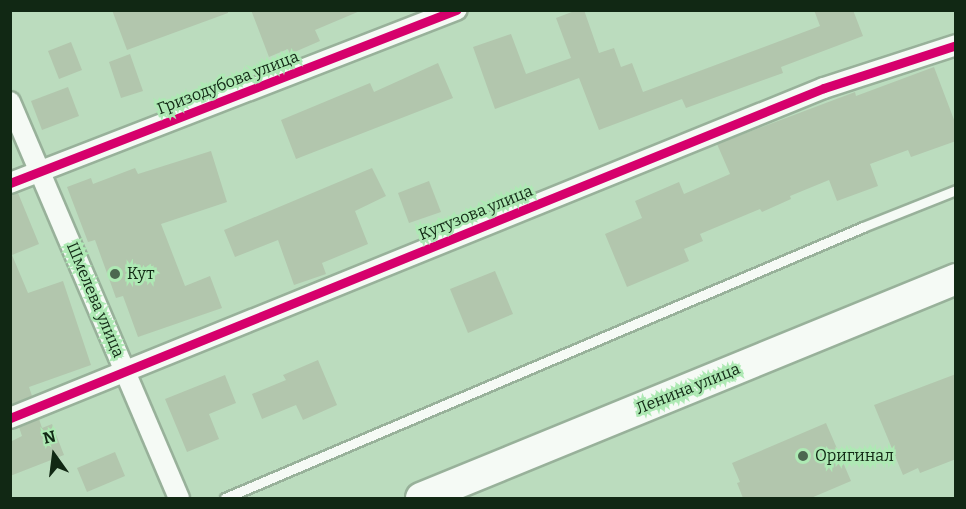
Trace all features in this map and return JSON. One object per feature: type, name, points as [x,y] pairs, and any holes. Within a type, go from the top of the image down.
[{"type":"main road","name":"Ленина улица","points":[[421,498],[956,279]]},
{"type":"street","name":"Гризодубова улица","points":[[10,183],[457,10]]},
{"type":"street","name":"Кутузова улица","points":[[10,418],[824,88],[956,45]]},
{"type":"street","name":"Шмелева улица","points":[[10,102],[179,498]]},
{"type":"lane","points":[[225,498],[852,231],[956,190]]},
{"type":"building","points":[[112,10],[228,10],[228,13],[127,50]]},
{"type":"building","points":[[251,10],[360,11],[315,30],[320,41],[290,54],[288,49],[269,57]]},
{"type":"building","points":[[577,10],[584,10],[599,53],[614,48],[621,67],[632,63],[643,92],[820,26],[814,10],[853,10],[863,36],[781,67],[783,73],[686,108],[682,99],[599,130],[579,78],[495,109],[473,47],[511,34],[526,74],[571,58],[556,18]]},
{"type":"building","points":[[71,42],[82,70],[59,79],[48,51]]},
{"type":"building","points":[[130,54],[143,91],[121,98],[109,62]]},
{"type":"building","points":[[438,63],[453,98],[296,159],[281,120],[370,83],[374,92]]},
{"type":"building","points":[[934,67],[956,125],[956,141],[911,157],[908,150],[870,164],[878,186],[837,201],[829,180],[790,196],[791,199],[762,212],[760,209],[700,234],[703,241],[684,249],[689,261],[627,287],[605,234],[642,218],[635,201],[679,182],[684,194],[730,174],[717,144],[855,92],[856,96]]},
{"type":"building","points":[[68,87],[79,116],[42,130],[31,101]]},
{"type":"building","points":[[211,151],[227,202],[161,224],[185,286],[210,276],[222,308],[138,337],[123,296],[116,298],[95,240],[88,242],[67,187],[91,178],[93,184],[135,168],[138,174]]},
{"type":"building","points":[[372,168],[386,196],[355,211],[368,244],[322,263],[326,274],[294,285],[278,240],[235,257],[224,230]]},
{"type":"building","points":[[429,181],[441,212],[409,223],[398,193]]},
{"type":"building","points":[[18,193],[39,244],[12,255],[28,293],[63,281],[91,365],[29,387],[32,396],[12,404],[10,195]]},
{"type":"building","points":[[495,271],[513,314],[468,333],[450,289]]},
{"type":"building","points":[[318,360],[337,405],[303,420],[296,405],[262,419],[252,394],[286,380],[283,375]]},
{"type":"building","points":[[956,374],[956,459],[920,473],[918,468],[903,475],[874,405]]},
{"type":"building","points":[[225,375],[236,403],[209,414],[219,439],[187,452],[165,399]]},
{"type":"building","points":[[39,419],[42,428],[52,424],[64,455],[10,476],[10,442],[22,436],[19,427]]},
{"type":"building","points":[[826,423],[851,481],[811,498],[743,498],[737,483],[740,482],[732,463]]},
{"type":"building","points":[[115,452],[125,476],[87,492],[77,468]]},
{"type":"cycle path","points":[[10,183],[457,10]]},
{"type":"cycle path","points":[[10,418],[824,88],[956,45]]},
{"type":"place","name":"Кут","points":[[115,274]]},
{"type":"place","name":"Оригинал","points":[[803,456]]}]
